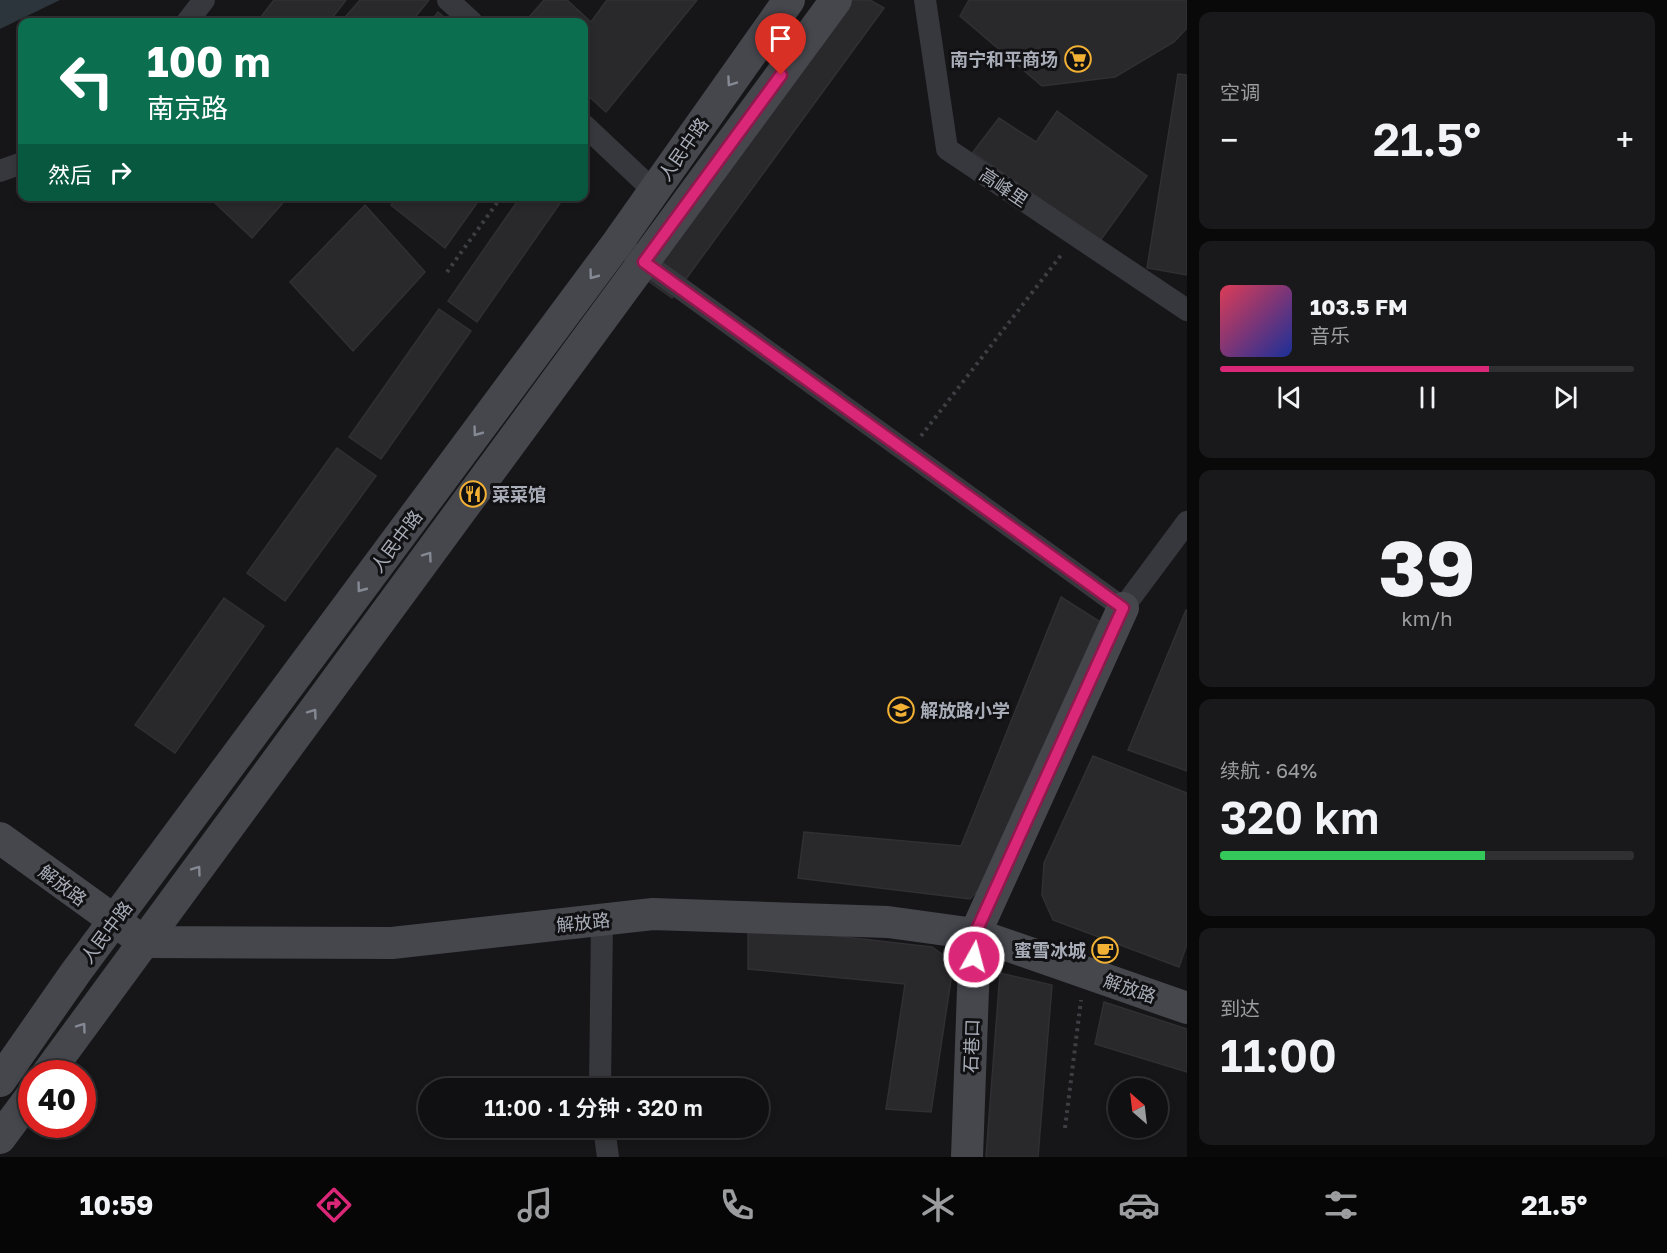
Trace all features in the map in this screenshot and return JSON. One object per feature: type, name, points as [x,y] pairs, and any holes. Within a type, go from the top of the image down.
[{"type":"main road","name":"人民中路","points":[[0,1081],[113,922],[618,242],[789,0]]},
{"type":"main road","name":"人民中路","points":[[57,1060],[836,0]]},
{"type":"main road","points":[[975,934],[1123,608]]},
{"type":"main road","name":"解放路","points":[[0,838],[113,922],[144,942],[392,943],[653,914],[888,921],[975,934],[1187,1008]]},
{"type":"main road","name":"石巷口","points":[[967,1157],[975,934]]},
{"type":"main road","points":[[0,1138],[18,1114]]},
{"type":"street","points":[[190,18],[204,0]]},
{"type":"street","points":[[448,0],[468,18]]},
{"type":"street","name":"高峰里","points":[[925,0],[947,149],[1187,310]]},
{"type":"street","points":[[588,129],[653,190]]},
{"type":"street","points":[[0,171],[18,164]]},
{"type":"street","points":[[618,242],[1123,608],[1187,522]]},
{"type":"street","points":[[600,1078],[602,920]]},
{"type":"street","points":[[605,1138],[608,1157]]},
{"type":"path","points":[[447,272],[498,201]]},
{"type":"path","points":[[908,453],[1077,236]]},
{"type":"path","points":[[1065,1128],[1085,973]]},
{"type":"shaded area","points":[[0,0],[60,0],[23,18],[18,18],[18,20],[0,29]]},
{"type":"building","points":[[274,0],[346,0],[332,18],[260,18]]},
{"type":"building","points":[[360,0],[429,0],[414,18],[344,18]]},
{"type":"building","points":[[544,0],[567,0],[587,18],[528,18]]},
{"type":"building","points":[[607,0],[697,0],[606,112],[588,96],[588,19],[591,22]]},
{"type":"building","points":[[851,0],[870,0],[884,8],[672,298],[647,280]]},
{"type":"building","name":"南宁和平商场","points":[[969,0],[1187,0],[1187,28],[1174,42],[1115,77],[1042,86],[960,16]]},
{"type":"building","points":[[438,12],[445,18],[433,18]]},
{"type":"building","points":[[1178,74],[1187,75],[1187,275],[1147,268]]},
{"type":"building","points":[[1057,111],[1147,176],[1100,241],[973,152],[999,118],[1036,142]]},
{"type":"building","points":[[217,201],[285,201],[252,238],[215,203]]},
{"type":"building","points":[[394,201],[478,201],[445,248],[391,205]]},
{"type":"building","points":[[518,201],[562,201],[477,322],[448,301]]},
{"type":"building","points":[[365,205],[425,272],[353,351],[290,282]]},
{"type":"building","points":[[439,309],[471,331],[381,459],[349,437]]},
{"type":"building","points":[[337,448],[376,476],[285,601],[247,573]]},
{"type":"building","points":[[1061,597],[1102,623],[986,882],[970,899],[798,878],[804,832],[961,846]]},
{"type":"building","points":[[224,598],[264,626],[175,753],[135,725]]},
{"type":"building","points":[[1187,611],[1187,771],[1128,750]]},
{"type":"building","points":[[1093,756],[1187,793],[1187,944],[1179,967],[1053,920],[1042,895],[1044,863]]},
{"type":"building","points":[[748,926],[932,947],[946,957],[952,973],[931,1112],[886,1109],[905,984],[748,969]]},
{"type":"building","points":[[1000,973],[1052,985],[1038,1157],[986,1157]]},
{"type":"building","points":[[1104,1002],[1187,1029],[1187,1072],[1095,1044]]},
{"type":"place","name":"南宁和平商场","points":[[1078,59]]},
{"type":"place","name":"菜菜馆","points":[[473,494]]},
{"type":"place","name":"解放路小学","points":[[901,710]]},
{"type":"place","name":"蜜雪冰城","points":[[1105,950]]},
{"type":"route","points":[[781,75],[644,262],[1123,608],[975,934],[974,957]]}]
